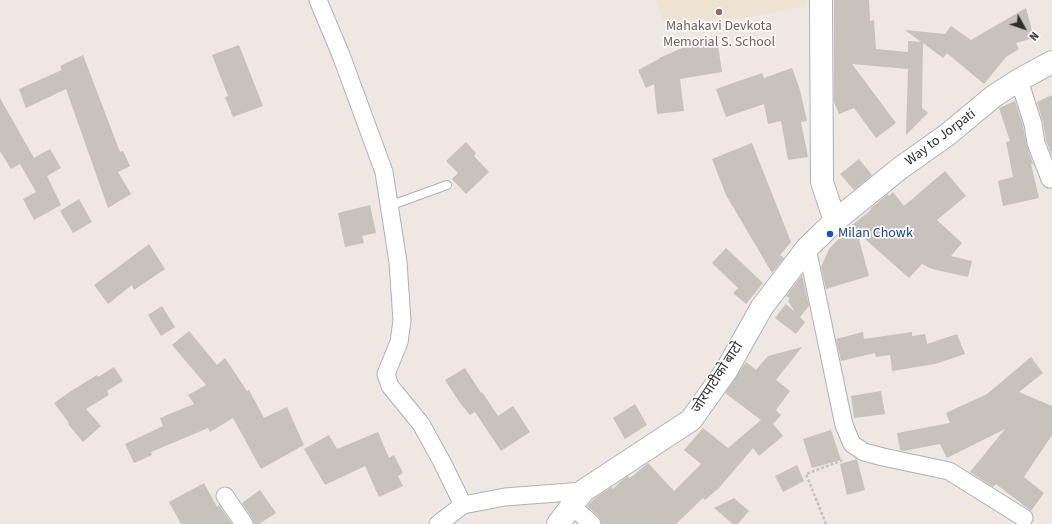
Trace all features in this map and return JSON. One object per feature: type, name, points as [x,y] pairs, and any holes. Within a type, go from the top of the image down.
[{"type":"street","points":[[318,0],[341,55],[384,172],[398,262],[402,321],[399,342],[386,374],[390,386],[421,424],[463,505]]},
{"type":"street","points":[[821,0],[822,182],[834,221]]},
{"type":"street","name":"Way to Jorpati","points":[[834,221],[899,170],[947,135],[994,96],[1052,62]]},
{"type":"street","points":[[1019,80],[1034,124],[1036,143],[1050,179],[1052,179]]},
{"type":"street","name":"जोरपाटीको बाटो","points":[[558,524],[578,498],[691,420],[726,371],[762,307],[807,248],[834,221]]},
{"type":"street","points":[[807,248],[844,425],[852,444],[864,452],[949,471],[1024,518]]},
{"type":"street","points":[[225,496],[244,524]]},
{"type":"street","points":[[438,524],[463,505],[505,497],[578,498],[592,524]]},
{"type":"lane","points":[[389,206],[447,185]]},
{"type":"path","points":[[826,524],[806,474],[864,452]]},
{"type":"shaded area","name":"Mahakavi Devkota Memorial S. School","points":[[656,0],[805,0],[805,6],[750,17],[662,21]]},
{"type":"building","points":[[834,0],[869,0],[870,21],[874,20],[876,49],[908,52],[908,41],[921,42],[905,30],[945,34],[951,26],[971,40],[1026,8],[1034,38],[1016,43],[1019,49],[1006,57],[984,84],[947,53],[943,58],[923,43],[922,108],[928,113],[906,135],[908,69],[852,64],[896,123],[876,138],[854,108],[839,114],[834,102]]},
{"type":"building","points":[[717,39],[722,72],[680,79],[684,111],[657,114],[654,84],[646,88],[638,70],[659,58],[694,43]]},
{"type":"building","points":[[239,45],[263,106],[233,117],[225,97],[228,96],[212,55]]},
{"type":"building","points":[[83,55],[120,152],[123,151],[130,166],[118,172],[131,194],[108,208],[66,89],[26,108],[19,89],[62,70],[60,66]]},
{"type":"building","points":[[792,68],[800,90],[807,121],[801,122],[808,157],[788,160],[781,121],[768,124],[764,104],[726,117],[716,89],[762,73],[764,78]]},
{"type":"building","points":[[1052,95],[1052,153],[1051,154],[1037,102]]},
{"type":"building","points":[[0,98],[34,158],[50,149],[61,168],[47,176],[61,205],[34,220],[23,199],[36,192],[20,164],[11,169],[0,151]]},
{"type":"building","points":[[1015,101],[1033,164],[1031,164],[1039,198],[1003,206],[998,181],[1013,177],[1006,142],[1010,141],[999,108]]},
{"type":"building","points":[[466,142],[476,153],[474,156],[489,172],[466,194],[452,179],[458,173],[446,161]]},
{"type":"building","points":[[752,143],[791,242],[780,255],[784,258],[772,273],[726,195],[712,159]]},
{"type":"building","points":[[859,159],[872,175],[854,190],[840,174]]},
{"type":"building","points":[[945,171],[966,196],[937,220],[962,243],[951,256],[972,261],[968,277],[932,269],[922,264],[909,278],[857,232],[869,276],[826,289],[821,267],[829,249],[851,226],[888,194],[889,196],[893,192],[904,206]]},
{"type":"building","points":[[79,199],[92,222],[73,233],[60,211]]},
{"type":"building","points":[[370,205],[376,233],[362,236],[364,243],[345,247],[338,213]]},
{"type":"building","points":[[149,244],[165,269],[134,290],[132,285],[108,304],[94,285]]},
{"type":"building","points":[[726,248],[763,283],[746,304],[733,293],[738,288],[712,263]]},
{"type":"building","points":[[802,275],[809,306],[800,317],[805,322],[796,334],[775,318],[786,304],[795,312],[788,301],[790,298],[786,296]]},
{"type":"building","points":[[162,306],[175,327],[161,336],[148,315]]},
{"type":"building","points":[[189,331],[217,365],[225,358],[247,391],[249,390],[264,418],[287,407],[304,445],[261,469],[233,418],[210,432],[208,428],[151,452],[152,455],[134,463],[125,444],[163,426],[160,418],[194,404],[188,395],[206,385],[172,345]]},
{"type":"building","points":[[863,332],[864,339],[912,332],[912,336],[925,334],[927,344],[957,334],[965,354],[935,364],[892,371],[890,355],[876,357],[875,353],[841,361],[836,339]]},
{"type":"building","points":[[802,347],[776,380],[790,391],[776,410],[781,415],[773,424],[783,436],[759,456],[753,448],[719,488],[705,500],[703,498],[676,524],[602,524],[599,517],[587,506],[595,498],[611,487],[613,489],[628,476],[630,478],[648,463],[674,491],[701,464],[684,450],[703,428],[728,448],[761,420],[725,393],[746,362],[756,370],[768,356]]},
{"type":"building","points":[[1031,357],[1043,373],[1019,392],[1052,406],[1052,435],[1024,477],[1044,493],[1031,511],[996,484],[993,487],[970,472],[1005,429],[947,458],[940,444],[904,451],[900,450],[897,433],[950,423],[946,413],[987,394]]},
{"type":"building","points":[[114,367],[123,381],[107,391],[109,395],[86,409],[101,426],[83,442],[68,424],[69,423],[54,403],[97,375],[98,377]]},
{"type":"building","points":[[465,368],[498,416],[513,406],[530,432],[501,451],[475,412],[470,415],[445,380]]},
{"type":"building","points":[[881,391],[885,414],[854,418],[851,396]]},
{"type":"building","points":[[635,404],[647,425],[625,439],[613,418]]},
{"type":"building","points":[[831,430],[841,460],[812,468],[803,439]]},
{"type":"building","points":[[378,432],[389,458],[394,455],[403,473],[398,476],[403,486],[379,497],[365,466],[325,485],[304,449],[329,435],[337,449]]},
{"type":"building","points":[[857,459],[865,490],[847,495],[840,464]]},
{"type":"building","points":[[797,465],[804,481],[783,492],[775,476]]},
{"type":"building","points":[[204,483],[217,507],[219,505],[232,524],[181,524],[169,502]]},
{"type":"building","points":[[260,490],[276,513],[259,524],[254,524],[252,518],[242,503]]},
{"type":"building","points":[[734,498],[749,511],[738,524],[733,524],[714,508]]},
{"type":"place","name":"Mahakavi Devkota Memorial S. School","points":[[719,12]]},
{"type":"place","name":"Milan Chowk","points":[[830,234]]}]
